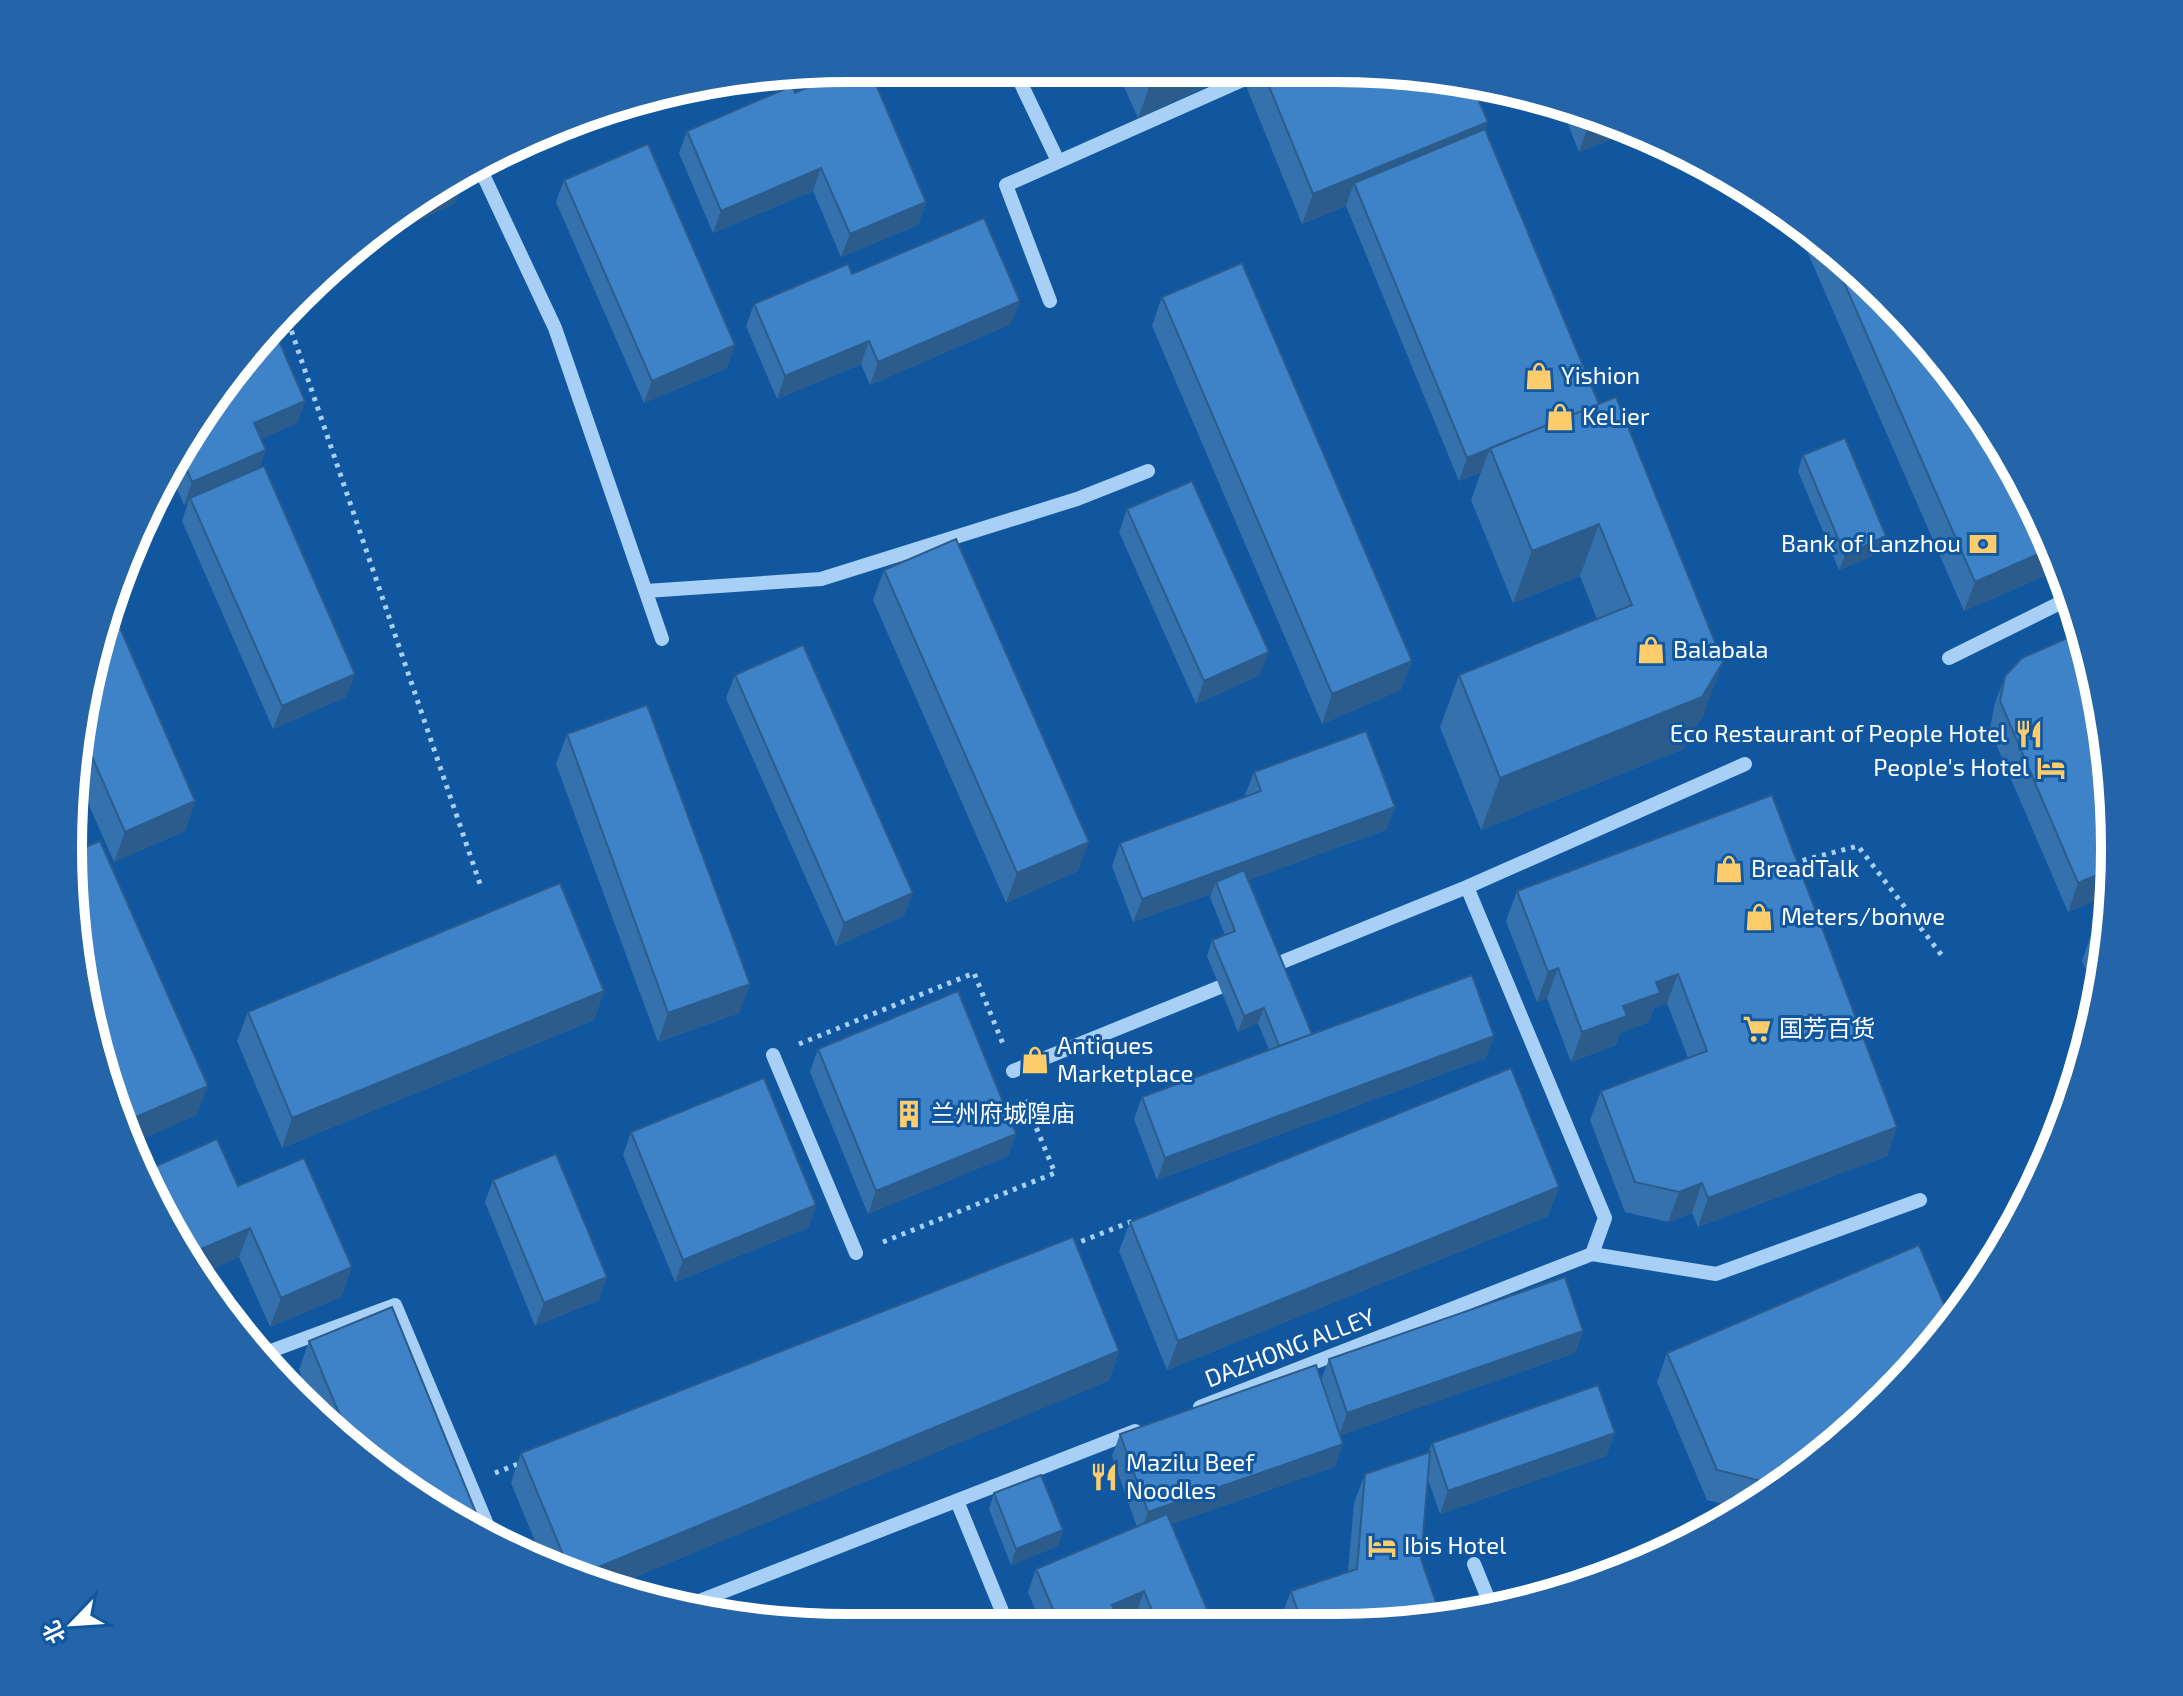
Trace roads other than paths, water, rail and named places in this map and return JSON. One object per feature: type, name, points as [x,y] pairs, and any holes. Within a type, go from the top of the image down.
[{"type":"street","points":[[1020,82],[1058,161]]},
{"type":"street","points":[[1050,301],[1006,185],[1237,82]]},
{"type":"street","points":[[483,175],[555,328],[662,639]]},
{"type":"street","points":[[646,591],[821,579],[1077,499],[1148,471]]},
{"type":"street","points":[[1949,658],[2060,603]]},
{"type":"street","points":[[1272,966],[1467,887],[1745,764]]},
{"type":"street","points":[[1467,887],[1605,1218],[1592,1254],[1716,1274],[1920,1200]]},
{"type":"street","points":[[1013,1071],[1220,987]]},
{"type":"street","points":[[773,1055],[856,1253]]},
{"type":"street","name":"DAZHONG ALLEY","points":[[1179,1415],[1592,1254]]},
{"type":"street","points":[[270,1351],[395,1305],[486,1522]]},
{"type":"street","points":[[703,1600],[1149,1426]]},
{"type":"street","points":[[957,1501],[1003,1614]]},
{"type":"street","points":[[1474,1564],[1488,1598]]},
{"type":"place","name":"Yishion","points":[[1539,376]]},
{"type":"place","name":"KeLier","points":[[1560,417]]},
{"type":"place","name":"Bank of Lanzhou","points":[[1983,544]]},
{"type":"place","name":"Balabala","points":[[1651,650]]},
{"type":"place","name":"Eco Restaurant of People Hotel","points":[[2029,734]]},
{"type":"place","name":"People's Hotel","points":[[2051,768]]},
{"type":"place","name":"BreadTalk","points":[[1729,869]]},
{"type":"place","name":"Meters/bonwe","points":[[1759,917]]},
{"type":"place","name":"国芳百货","points":[[1757,1029]]},
{"type":"place","name":"Antiques Marketplace","points":[[1035,1060]]},
{"type":"place","name":"兰州府城隍庙","points":[[909,1114]]},
{"type":"place","name":"Mazilu Beef Noodles","points":[[1104,1477]]},
{"type":"place","name":"Ibis Hotel","points":[[1382,1546]]}]
